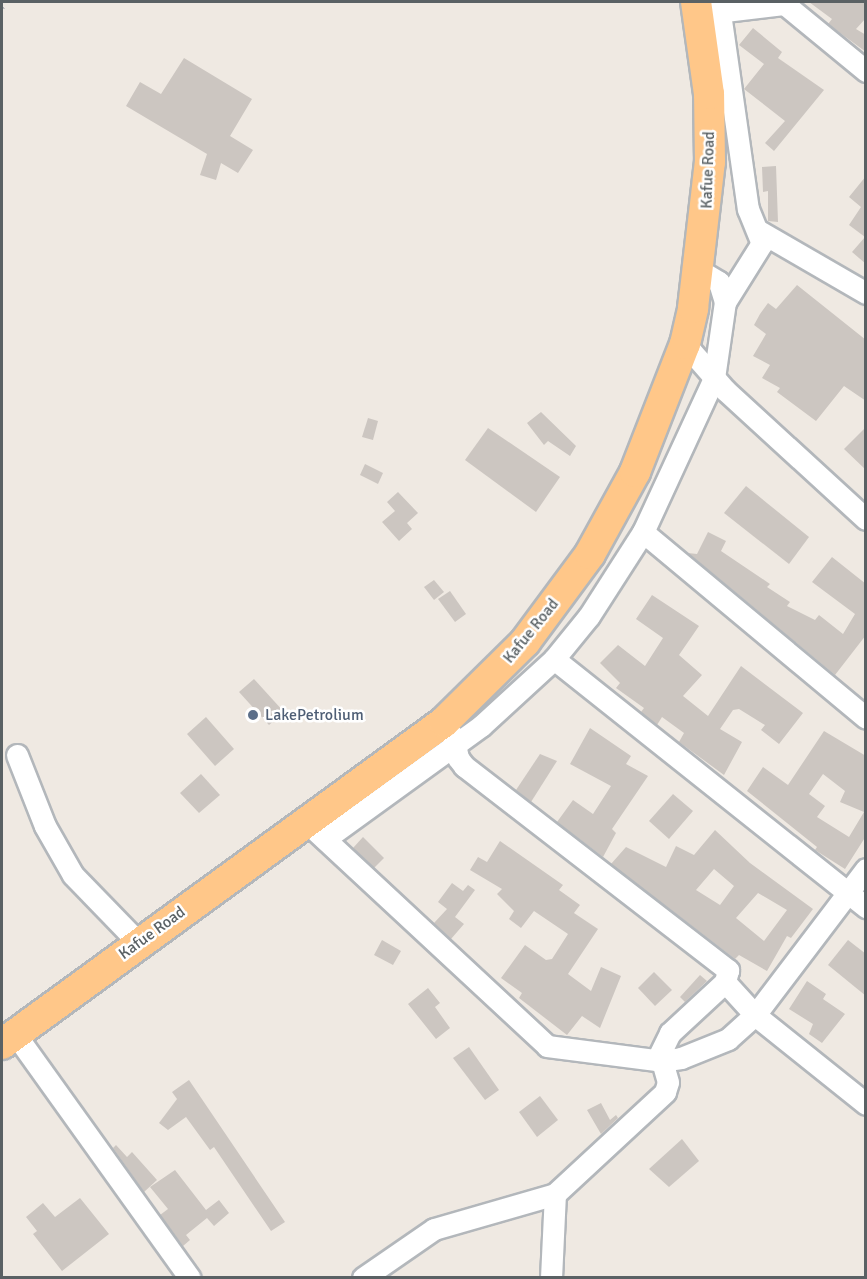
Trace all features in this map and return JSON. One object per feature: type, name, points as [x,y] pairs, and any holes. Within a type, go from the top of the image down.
[{"type":"highway","name":"Kafue Road","points":[[8,1039],[138,942],[316,831],[449,735],[525,642],[590,554],[635,472],[685,344],[699,270],[708,201],[711,129],[705,9]]},
{"type":"street","points":[[659,1061],[678,1024],[725,982],[729,976],[725,965],[464,766],[449,735],[554,659],[589,616],[643,532],[714,378],[725,302],[762,243],[748,209],[705,9],[783,3],[866,71]]},
{"type":"street","points":[[759,231],[866,293]]},
{"type":"street","points":[[699,270],[719,282],[725,302]]},
{"type":"street","points":[[685,344],[714,378],[866,519]]},
{"type":"street","points":[[643,532],[866,718]]},
{"type":"street","points":[[554,659],[866,907]]},
{"type":"street","points":[[16,754],[45,826],[72,875],[138,942]]},
{"type":"street","points":[[316,831],[541,1042],[554,1048],[659,1061],[713,1047],[742,1028],[866,869]]},
{"type":"street","points":[[725,982],[754,1014],[866,1104]]},
{"type":"street","points":[[8,1039],[190,1278]]},
{"type":"street","points":[[363,1278],[434,1229],[555,1194],[665,1092],[668,1082],[659,1061]]},
{"type":"street","points":[[550,1278],[555,1194]]},
{"type":"building","points":[[809,2],[866,2],[866,18],[856,29],[866,35],[866,52],[828,24],[832,19]]},
{"type":"building","points":[[753,28],[782,52],[778,58],[824,90],[774,151],[765,143],[785,121],[744,89],[764,64],[739,45]]},
{"type":"building","points":[[184,58],[252,99],[230,136],[253,150],[238,173],[221,163],[216,180],[200,175],[207,154],[126,106],[140,82],[161,94]]},
{"type":"building","points":[[776,166],[778,222],[768,221],[768,191],[763,192],[762,167]]},
{"type":"building","points":[[866,176],[866,264],[852,252],[865,237],[849,225],[861,207],[849,197]]},
{"type":"building","points":[[797,285],[866,340],[866,401],[844,386],[816,421],[777,392],[780,388],[762,378],[770,365],[753,356],[766,334],[754,325],[760,314],[768,303],[776,309]]},
{"type":"building","points":[[541,412],[576,446],[570,456],[548,441],[544,445],[527,423]]},
{"type":"building","points":[[368,418],[378,421],[373,440],[362,437]]},
{"type":"building","points":[[866,427],[866,470],[844,449]]},
{"type":"building","points":[[488,428],[560,477],[536,512],[465,460]]},
{"type":"building","points":[[365,464],[383,473],[378,484],[360,475]]},
{"type":"building","points":[[746,486],[809,537],[789,564],[724,513]]},
{"type":"building","points":[[398,492],[418,513],[407,523],[412,529],[399,541],[382,522],[395,511],[387,502]]},
{"type":"building","points":[[708,532],[726,541],[721,551],[770,584],[767,587],[790,602],[787,606],[815,620],[819,615],[843,634],[855,614],[812,582],[832,557],[866,584],[866,635],[835,675],[688,553],[697,554]]},
{"type":"building","points":[[434,580],[444,592],[434,600],[424,587]]},
{"type":"building","points":[[450,591],[466,614],[455,622],[438,599]]},
{"type":"building","points":[[652,595],[699,626],[679,655],[702,675],[683,696],[708,716],[741,666],[803,713],[779,744],[761,730],[765,725],[739,709],[733,710],[720,729],[742,742],[724,775],[679,742],[684,733],[662,717],[657,725],[641,712],[644,708],[616,688],[620,683],[600,663],[618,645],[645,666],[663,638],[636,619]]},
{"type":"building","points":[[254,679],[284,712],[269,725],[239,692]]},
{"type":"building","points":[[206,717],[234,749],[215,766],[187,734]]},
{"type":"building","points":[[590,728],[631,756],[626,764],[648,776],[612,829],[616,833],[603,857],[557,822],[573,800],[593,814],[611,786],[570,764]]},
{"type":"building","points":[[824,731],[866,756],[866,836],[845,869],[815,850],[817,847],[747,791],[763,767],[788,785]],"holes":[[[823,774],[845,791],[840,802],[864,812],[849,837],[817,817],[825,806],[809,794]]]},
{"type":"building","points":[[540,754],[557,761],[531,802],[516,790]]},
{"type":"building","points":[[201,774],[220,795],[199,813],[180,793]]},
{"type":"building","points":[[673,794],[693,811],[669,839],[649,821]]},
{"type":"building","points":[[715,830],[750,863],[813,909],[791,938],[787,936],[767,971],[739,955],[735,959],[611,864],[626,847],[666,867],[676,846],[694,855]],"holes":[[[714,869],[734,886],[720,905],[696,890]],[[758,893],[787,910],[764,941],[736,918]]]},
{"type":"building","points":[[363,837],[384,858],[374,868],[353,848]]},
{"type":"building","points":[[500,841],[563,885],[559,890],[580,905],[574,913],[598,929],[568,974],[591,991],[601,967],[621,976],[600,1028],[582,1016],[567,1035],[519,998],[522,993],[501,978],[525,945],[546,960],[552,959],[568,934],[534,911],[521,928],[509,919],[514,911],[497,894],[502,889],[470,870],[478,857],[487,862]]},
{"type":"building","points":[[452,883],[463,891],[468,885],[475,890],[455,917],[464,924],[451,939],[434,923],[447,909],[438,902]]},
{"type":"building","points":[[382,940],[401,951],[393,965],[374,955]]},
{"type":"building","points":[[848,940],[866,954],[866,996],[828,965]]},
{"type":"building","points":[[654,972],[672,990],[655,1006],[638,988]]},
{"type":"building","points":[[700,975],[707,981],[685,1002],[680,997]]},
{"type":"building","points":[[807,981],[826,994],[823,999],[845,1014],[822,1043],[809,1034],[813,1024],[789,1009]]},
{"type":"building","points":[[428,988],[440,1003],[435,1007],[450,1028],[436,1039],[408,1004]]},
{"type":"building","points":[[469,1047],[499,1090],[485,1100],[453,1058]]},
{"type":"building","points":[[189,1080],[285,1222],[271,1231],[214,1147],[210,1150],[186,1117],[168,1130],[159,1123],[177,1099],[172,1092]]},
{"type":"building","points":[[540,1096],[558,1120],[537,1137],[519,1112]]},
{"type":"building","points":[[601,1103],[610,1120],[616,1115],[618,1118],[601,1134],[587,1110]]},
{"type":"building","points":[[682,1139],[699,1161],[669,1187],[649,1169]]},
{"type":"building","points":[[116,1145],[127,1157],[132,1152],[157,1180],[144,1192],[113,1148]]},
{"type":"building","points":[[175,1170],[206,1210],[219,1200],[229,1213],[214,1226],[207,1218],[186,1235],[190,1240],[183,1246],[160,1215],[168,1209],[150,1187]]},
{"type":"building","points":[[80,1198],[109,1234],[62,1271],[33,1234],[37,1231],[26,1217],[43,1203],[55,1217]]},
{"type":"railway","points":[[2,7],[8,2]]},
{"type":"place","name":"LakePetrolium","points":[[253,715]]}]
